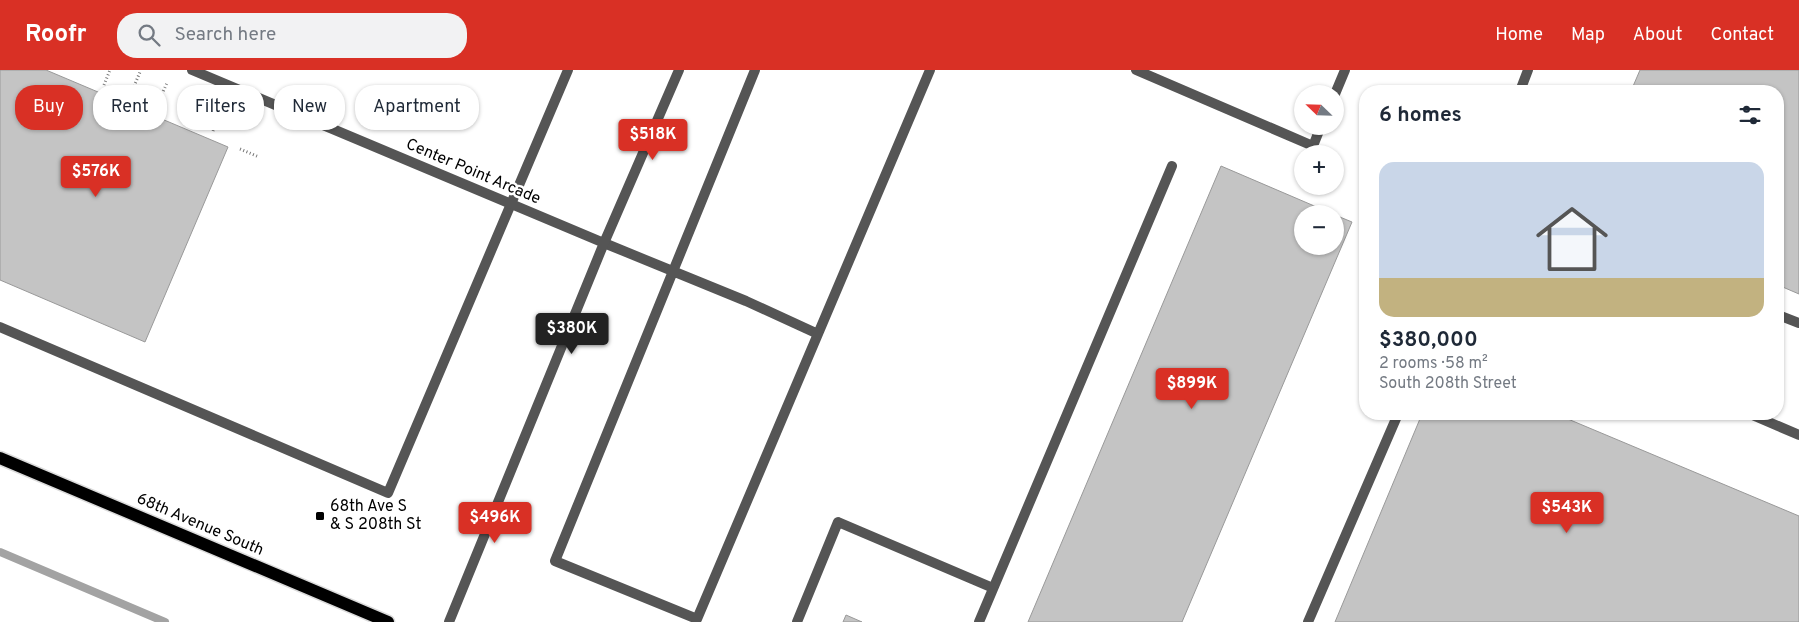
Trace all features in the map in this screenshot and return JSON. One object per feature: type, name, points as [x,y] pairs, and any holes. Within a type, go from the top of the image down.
[{"type":"main road","name":"68th Avenue South","points":[[0,458],[388,622]]},
{"type":"street","name":"Center Point Arcade","points":[[192,70],[673,271],[818,334]]},
{"type":"street","points":[[0,327],[388,493],[568,70]]},
{"type":"street","points":[[449,622],[604,243],[678,70]]},
{"type":"street","points":[[755,70],[554,561],[697,619],[930,70]]},
{"type":"street","points":[[1136,70],[1313,146],[1317,135]]},
{"type":"street","points":[[1339,85],[1345,70]]},
{"type":"street","points":[[1522,85],[1528,70]]},
{"type":"street","points":[[979,622],[1172,166]]},
{"type":"street","points":[[1784,317],[1799,324]]},
{"type":"street","points":[[1308,622],[1395,420]]},
{"type":"street","points":[[1764,420],[1799,435]]},
{"type":"street","points":[[797,622],[838,522],[993,588]]},
{"type":"path","points":[[104,85],[110,70]]},
{"type":"path","points":[[135,85],[140,72]]},
{"type":"path","points":[[240,149],[259,157]]},
{"type":"building","points":[[0,70],[46,70],[81,85],[15,85],[15,130],[83,130],[83,86],[93,90],[93,130],[167,130],[167,121],[177,125],[177,130],[188,130],[228,147],[145,342],[0,280]]},
{"type":"building","points":[[1640,70],[1799,70],[1799,294],[1784,288],[1784,85],[1634,85]]},
{"type":"building","points":[[1221,166],[1312,205],[1294,205],[1294,255],[1338,255],[1182,622],[1028,622]]},
{"type":"building","points":[[1344,219],[1352,222],[1344,241]]},
{"type":"building","points":[[1419,420],[1570,420],[1799,516],[1799,622],[1335,622]]},
{"type":"building","points":[[846,615],[862,622],[843,622]]},
{"type":"waterway","points":[[0,552],[165,622]]},
{"type":"place","name":"68th Ave S & S 208th St","points":[[320,516]]}]
